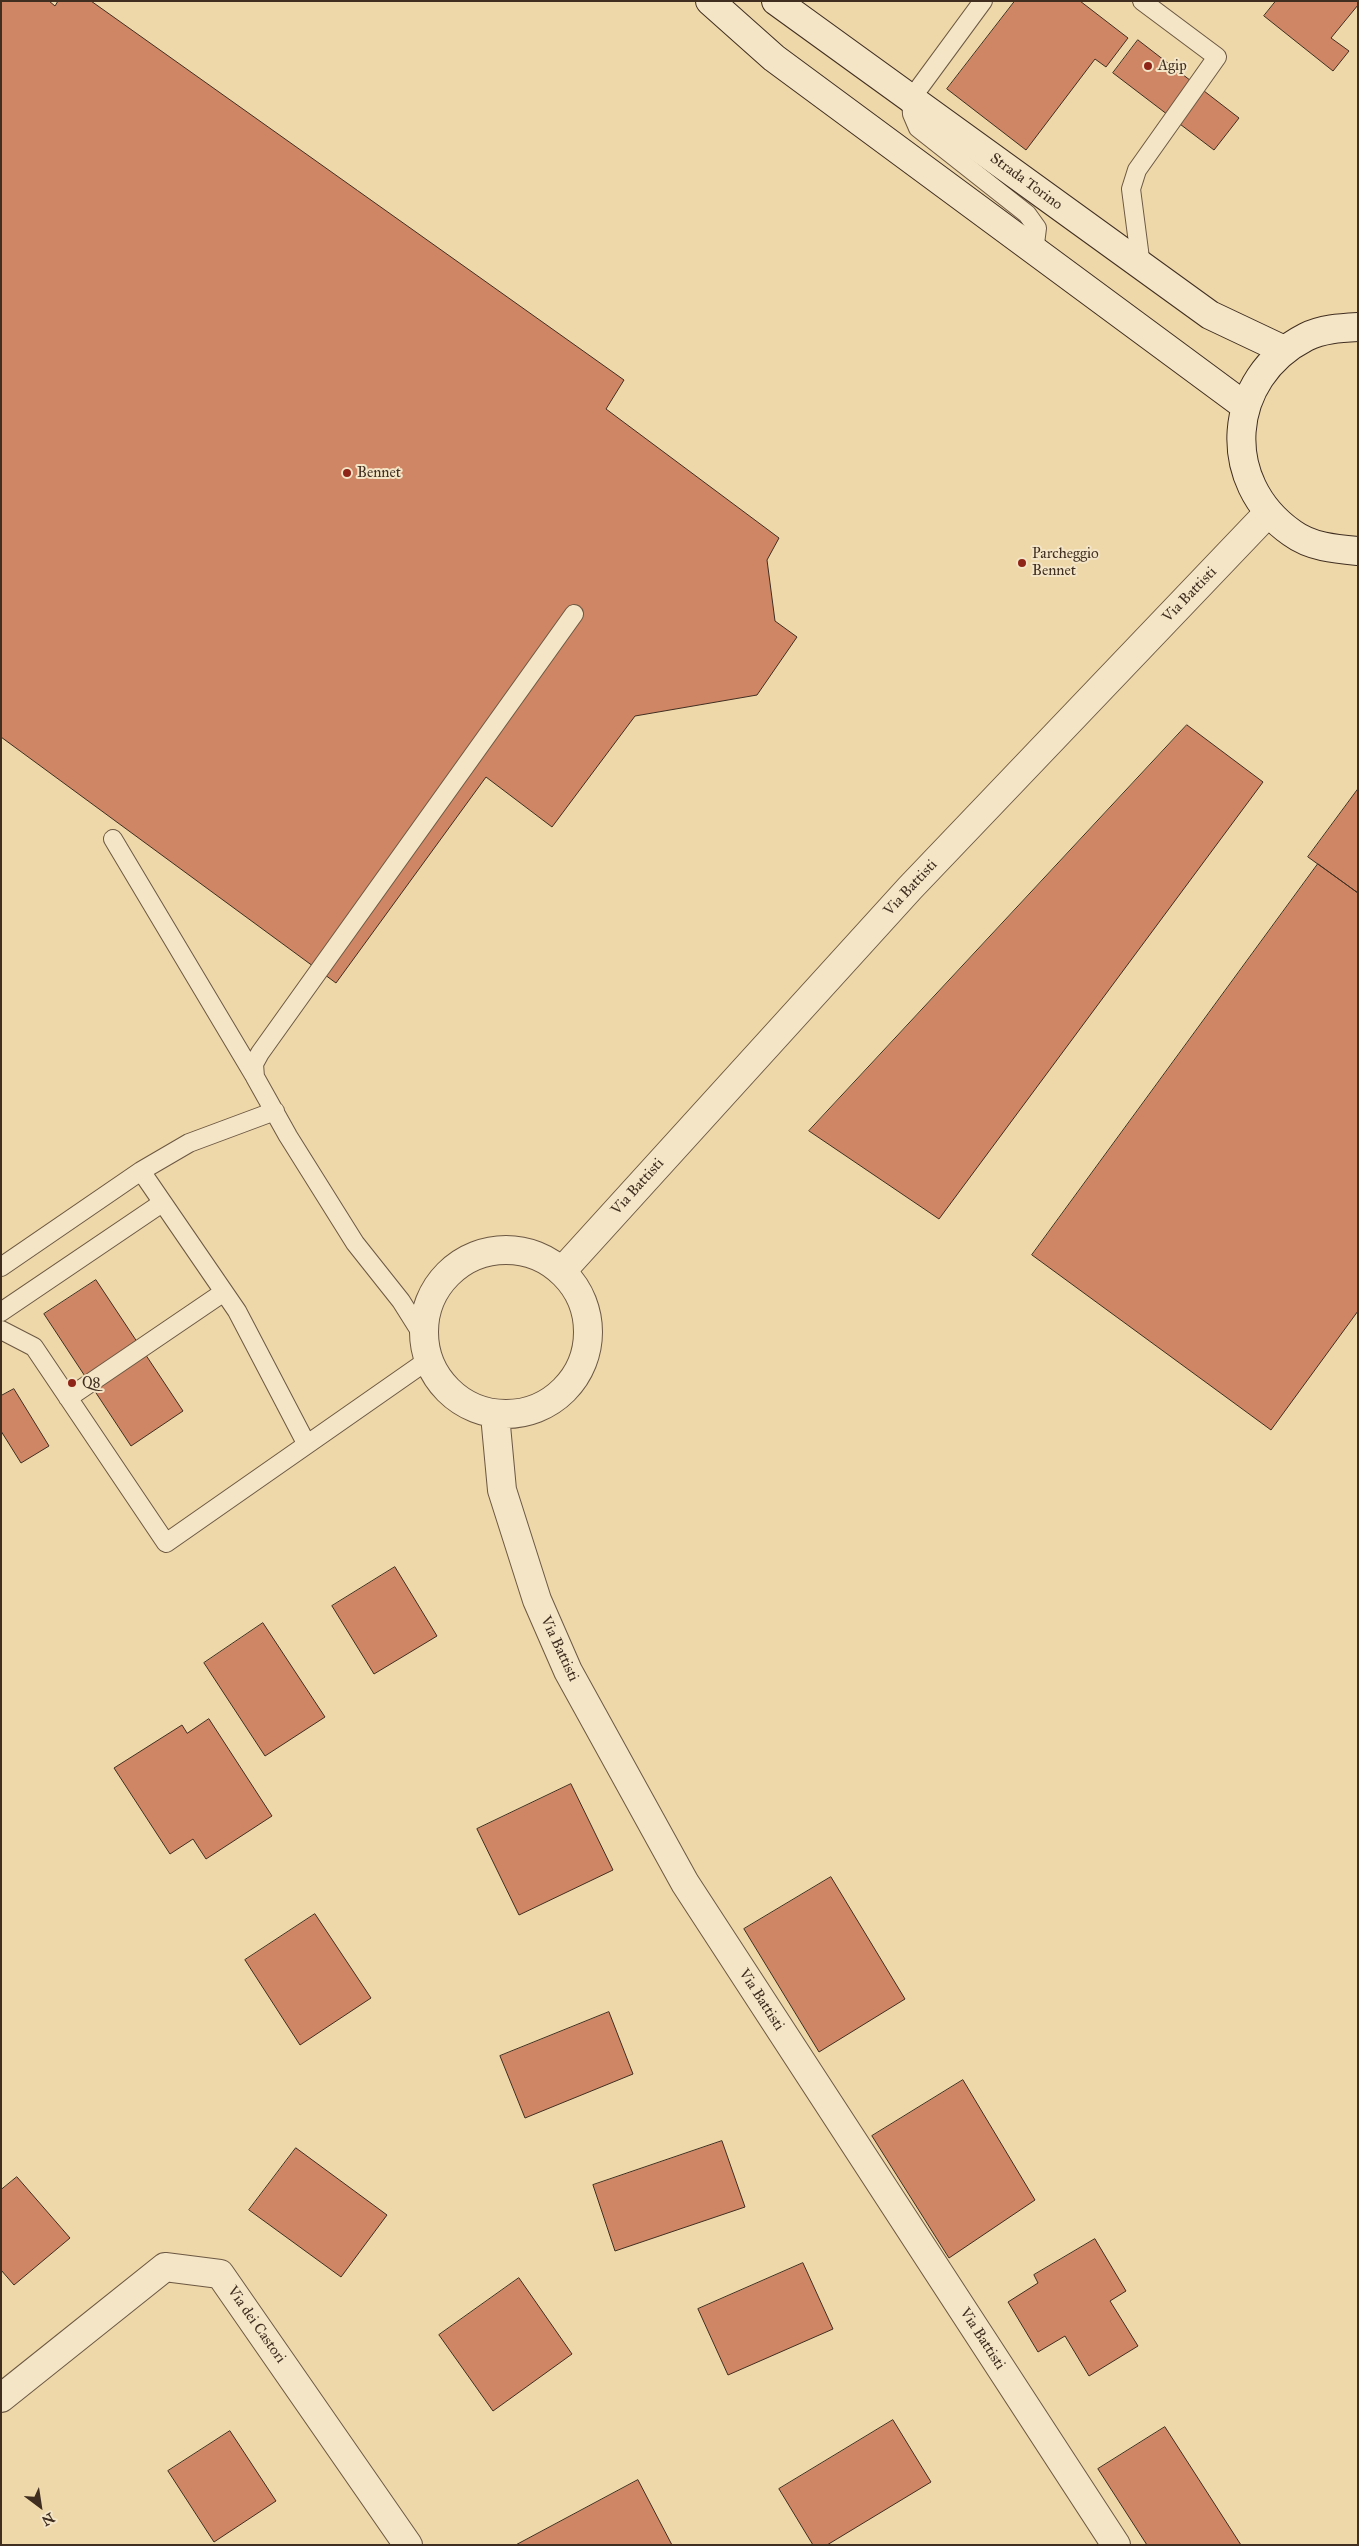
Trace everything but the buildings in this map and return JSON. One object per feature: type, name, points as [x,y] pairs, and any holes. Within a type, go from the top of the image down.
[{"type":"street","points":[[710,1],[774,58],[1034,252],[1245,406]]},
{"type":"street","name":"Strada Torino","points":[[776,1],[1210,315],[1284,350]]},
{"type":"street","points":[[1358,327],[1334,328],[1307,336],[1284,350],[1260,375],[1245,406],[1240,443],[1248,481],[1268,513],[1294,535],[1325,548],[1358,552]]},
{"type":"street","name":"Via Battisti","points":[[562,1271],[910,888],[1268,513]]},
{"type":"street","points":[[515,1250],[548,1260],[562,1271],[577,1289],[586,1310],[589,1333],[585,1356],[576,1377],[554,1399],[541,1407],[518,1414],[495,1414],[474,1409],[454,1397],[438,1380],[425,1348],[425,1313],[434,1293],[446,1274],[465,1261],[481,1254],[515,1250]]},
{"type":"street","name":"Via Battisti","points":[[495,1414],[502,1490],[537,1600],[577,1688],[684,1883],[1116,2545]]},
{"type":"street","name":"Via dei Castori","points":[[1,2398],[165,2267],[220,2274],[408,2545]]},
{"type":"lane","points":[[983,1],[911,99],[912,114],[918,128],[1027,214],[1038,228],[1034,252]]},
{"type":"lane","points":[[1141,266],[1131,189],[1137,170],[1217,57],[1142,1]]},
{"type":"lane","points":[[255,1077],[254,1064],[260,1053],[574,614]]},
{"type":"lane","points":[[1,1330],[34,1347],[166,1543],[306,1444],[425,1348],[401,1301],[355,1243],[288,1136],[255,1077],[113,839]]},
{"type":"lane","points":[[1,1267],[141,1171],[189,1143],[275,1112]]},
{"type":"lane","points":[[141,1171],[237,1311],[306,1444]]},
{"type":"lane","points":[[1,1312],[162,1203]]},
{"type":"lane","points":[[68,1398],[224,1292]]},
{"type":"place","name":"Agip","points":[[1148,66]]},
{"type":"place","name":"Bennet","points":[[347,473]]},
{"type":"place","name":"Parcheggio Bennet","points":[[1022,563]]},
{"type":"place","name":"Q8","points":[[72,1383]]}]
